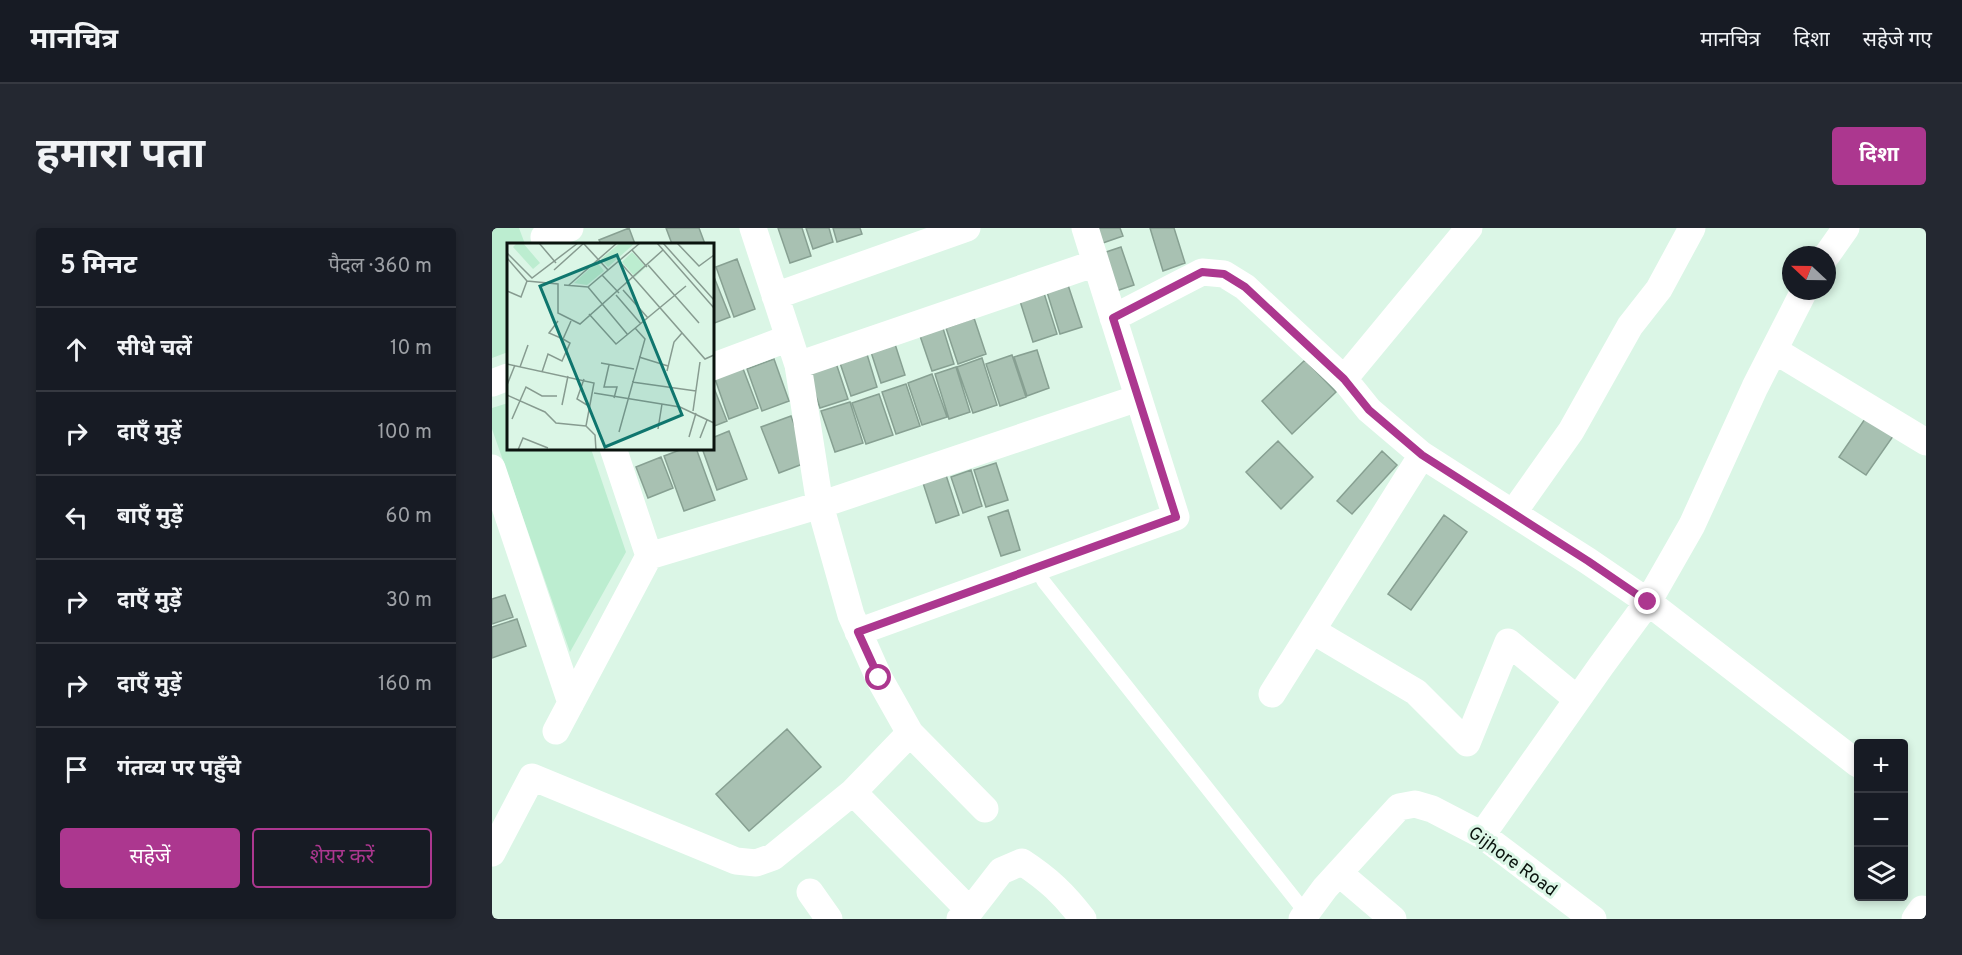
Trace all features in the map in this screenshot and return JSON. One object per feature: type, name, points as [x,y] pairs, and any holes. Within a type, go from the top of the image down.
[{"type":"street","points":[[543,237],[570,228]]},
{"type":"street","points":[[753,228],[798,365],[820,505],[851,615],[879,678],[910,732],[985,809]]},
{"type":"street","points":[[775,296],[967,228]]},
{"type":"street","points":[[858,632],[1176,517],[1085,228]]},
{"type":"street","points":[[1344,379],[1469,228]]},
{"type":"street","points":[[1513,513],[1571,431],[1630,326],[1659,289],[1692,228]]},
{"type":"street","points":[[1833,246],[1845,228]]},
{"type":"street","points":[[798,365],[1096,263]]},
{"type":"street","points":[[1113,318],[1202,272],[1224,274],[1245,287],[1344,379],[1369,410],[1422,455],[1648,602],[1854,761]]},
{"type":"street","points":[[1482,835],[1648,602],[1692,525],[1799,300]]},
{"type":"street","points":[[714,366],[789,338]]},
{"type":"street","points":[[1774,350],[1926,442]]},
{"type":"street","points":[[492,383],[507,377]]},
{"type":"street","points":[[556,731],[649,556],[820,505],[1138,398]]},
{"type":"street","points":[[614,450],[649,556]]},
{"type":"street","points":[[1272,694],[1422,455]]},
{"type":"street","points":[[492,468],[571,703]]},
{"type":"street","points":[[1313,631],[1416,692],[1467,743],[1508,642],[1577,699]]},
{"type":"street","points":[[492,853],[532,777],[736,861],[756,863],[773,857],[853,792],[910,732]]},
{"type":"street","points":[[853,792],[965,915],[1001,871],[1022,862],[1045,877],[1065,896],[1083,919]]},
{"type":"street","name":"Gijhore Road","points":[[1304,916],[1339,873],[1399,807],[1415,804],[1432,809],[1482,835],[1593,919]]},
{"type":"street","points":[[1339,873],[1393,919]]},
{"type":"street","points":[[810,892],[829,919]]},
{"type":"lane","points":[[1036,567],[1052,592],[1304,916]]},
{"type":"green space","points":[[492,228],[519,228],[525,243],[507,243],[507,352],[492,358]]},
{"type":"green space","points":[[507,403],[507,450],[591,450],[626,552],[570,652],[492,429],[492,408]]},
{"type":"building","points":[[629,228],[635,243],[600,243],[599,240]]},
{"type":"building","points":[[666,228],[699,228],[705,243],[672,243]]},
{"type":"building","points":[[778,228],[802,228],[811,256],[790,263]]},
{"type":"building","points":[[806,228],[829,228],[833,242],[813,249]]},
{"type":"building","points":[[833,228],[860,228],[862,234],[837,242]]},
{"type":"building","points":[[1091,228],[1120,228],[1123,236],[1097,245]]},
{"type":"building","points":[[1150,228],[1174,228],[1185,263],[1163,271]]},
{"type":"building","points":[[1121,247],[1134,285],[1110,293],[1097,255]]},
{"type":"building","points":[[737,259],[755,309],[734,317],[716,267]]},
{"type":"building","points":[[714,277],[730,317],[714,323]]},
{"type":"building","points":[[1068,285],[1082,327],[1060,334],[1047,292]]},
{"type":"building","points":[[1043,290],[1057,334],[1033,342],[1019,298]]},
{"type":"building","points":[[974,318],[986,354],[958,364],[946,328]]},
{"type":"building","points":[[942,325],[954,364],[932,371],[919,333]]},
{"type":"building","points":[[894,341],[905,375],[881,383],[870,349]]},
{"type":"building","points":[[1037,350],[1049,388],[1027,396],[1014,357]]},
{"type":"building","points":[[866,351],[877,387],[851,396],[839,360]]},
{"type":"building","points":[[1012,355],[1026,397],[1000,406],[986,364]]},
{"type":"building","points":[[982,358],[997,405],[973,413],[957,367]]},
{"type":"building","points":[[774,359],[789,401],[762,411],[747,369]]},
{"type":"building","points":[[835,360],[848,399],[820,408],[807,370]]},
{"type":"building","points":[[1305,360],[1336,392],[1292,434],[1262,401]]},
{"type":"building","points":[[742,366],[758,408],[729,419],[714,376]]},
{"type":"building","points":[[956,367],[970,412],[949,419],[935,374]]},
{"type":"building","points":[[932,374],[947,417],[922,425],[908,383]]},
{"type":"building","points":[[906,384],[920,426],[896,434],[882,392]]},
{"type":"building","points":[[714,388],[727,421],[714,426]]},
{"type":"building","points":[[879,394],[893,435],[866,444],[852,403]]},
{"type":"building","points":[[850,402],[863,443],[835,452],[821,411]]},
{"type":"building","points":[[1869,413],[1896,432],[1866,475],[1839,457]]},
{"type":"building","points":[[791,416],[808,462],[779,473],[761,427]]},
{"type":"building","points":[[729,431],[747,479],[717,490],[703,450],[714,450],[714,437]]},
{"type":"building","points":[[1278,441],[1313,477],[1281,509],[1246,472]]},
{"type":"building","points":[[680,450],[697,450],[715,500],[684,511],[664,456]]},
{"type":"building","points":[[1382,451],[1397,465],[1352,514],[1337,501]]},
{"type":"building","points":[[661,457],[673,488],[648,498],[636,467]]},
{"type":"building","points":[[996,463],[1008,500],[986,507],[974,470]]},
{"type":"building","points":[[971,470],[982,506],[963,513],[951,477]]},
{"type":"building","points":[[946,475],[959,515],[936,523],[923,483]]},
{"type":"building","points":[[1008,510],[1020,550],[1001,556],[988,517]]},
{"type":"building","points":[[1444,515],[1467,532],[1411,610],[1388,594]]},
{"type":"building","points":[[505,595],[513,617],[492,624],[492,599]]},
{"type":"building","points":[[517,619],[526,646],[492,658],[492,627]]},
{"type":"building","points":[[787,729],[821,767],[749,831],[716,794]]},
{"type":"route","points":[[879,678],[858,632],[1176,517],[1113,318],[1202,272],[1224,274],[1245,287],[1344,379],[1369,410],[1422,455],[1648,602]]}]
